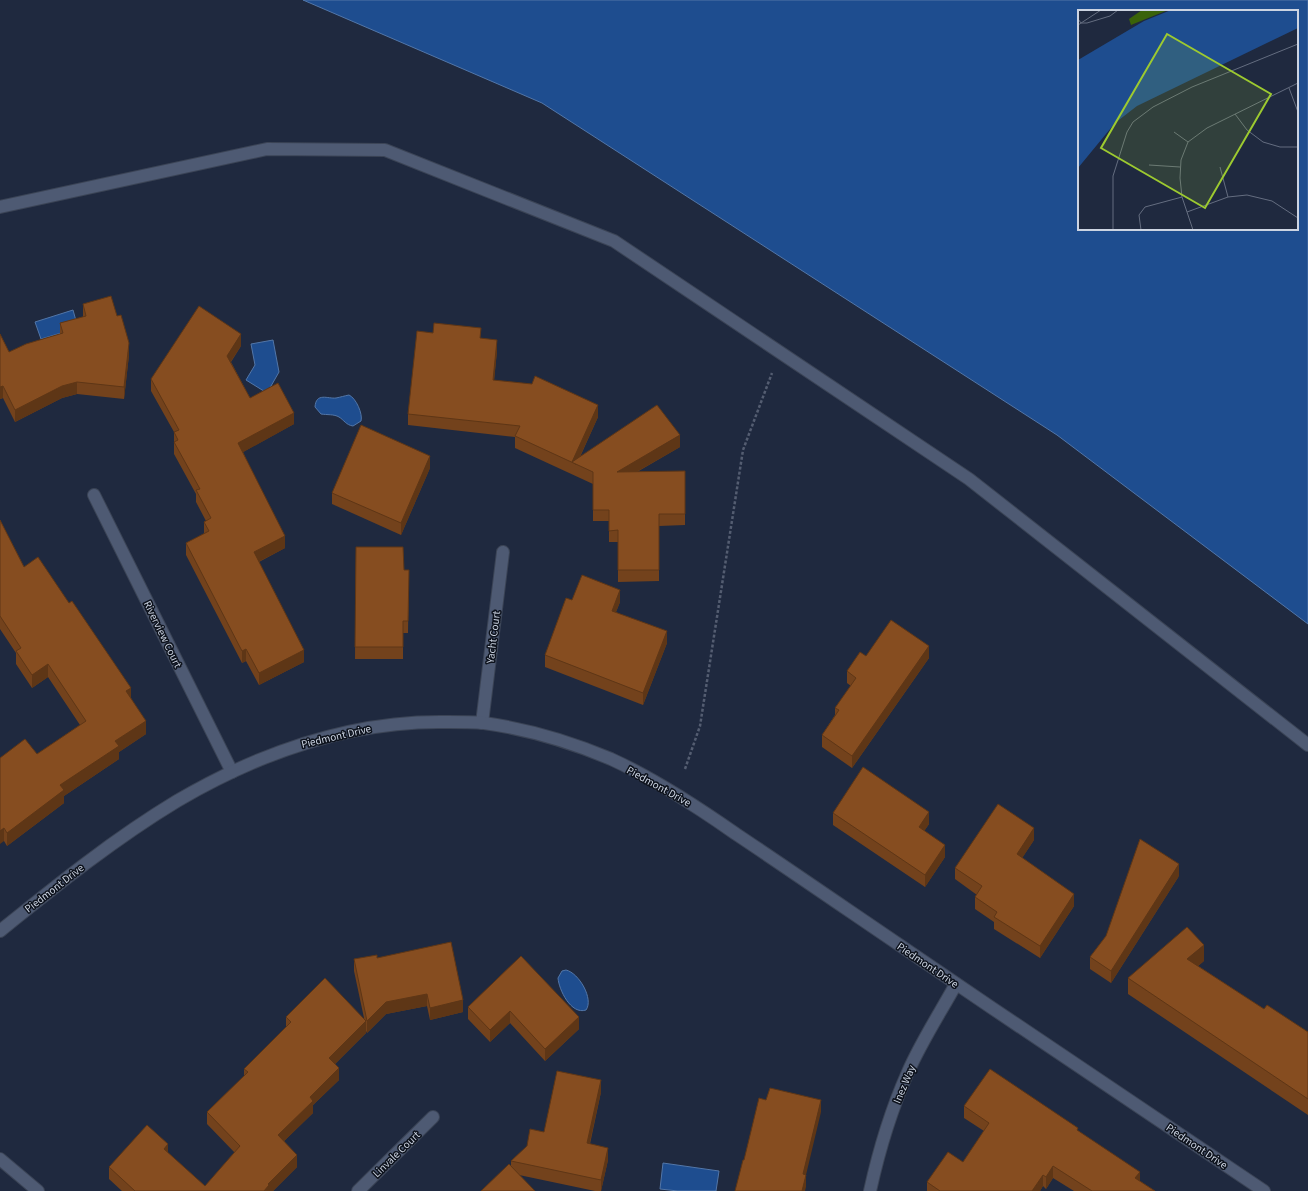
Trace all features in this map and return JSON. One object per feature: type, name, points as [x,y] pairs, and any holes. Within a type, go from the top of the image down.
[{"type":"street","points":[[0,206],[268,149],[385,150],[614,241],[969,479],[1308,746]]},
{"type":"street","name":"Riverview Court","points":[[94,495],[232,772]]},
{"type":"street","name":"Yacht Court","points":[[482,723],[503,552]]},
{"type":"street","name":"Piedmont Drive","points":[[0,931],[44,895],[113,844],[177,802],[232,772],[294,746],[326,737],[396,724],[435,722],[482,723],[524,731],[572,744],[613,760],[652,780],[700,809],[956,984],[1264,1191]]},
{"type":"street","name":"Inez Way","points":[[870,1191],[890,1116],[908,1071],[956,984]]},
{"type":"street","name":"Linvale Court","points":[[358,1191],[434,1118]]},
{"type":"street","points":[[0,1159],[38,1191]]},
{"type":"path","points":[[685,769],[700,726],[743,450],[780,352]]},
{"type":"water","points":[[303,0],[1308,0],[1308,624],[1057,435],[542,103]]},
{"type":"water","points":[[73,310],[78,328],[41,339],[35,322]]},
{"type":"water","points":[[273,340],[279,372],[267,393],[246,380],[255,365],[251,344]]},
{"type":"water","points":[[349,395],[354,399],[361,414],[361,421],[353,426],[347,424],[337,416],[321,414],[315,407],[316,402],[320,398],[336,398]]},
{"type":"water","points":[[566,970],[576,976],[587,993],[588,1005],[586,1010],[581,1011],[575,1009],[563,995],[558,978],[562,971]]},
{"type":"water","points":[[663,1163],[719,1171],[716,1191],[678,1191],[660,1189]]},
{"type":"building","points":[[111,296],[117,316],[121,315],[129,343],[124,387],[77,382],[62,386],[15,410],[3,386],[0,387],[0,334],[9,352],[26,344],[63,333],[60,323],[86,316],[83,304]]},
{"type":"building","points":[[199,306],[241,334],[227,356],[250,398],[278,383],[294,413],[238,443],[285,536],[254,552],[304,650],[259,673],[246,649],[242,651],[186,543],[209,531],[204,522],[211,518],[196,490],[200,489],[174,442],[178,440],[174,432],[179,430],[151,379]]},
{"type":"building","points":[[434,323],[481,328],[480,338],[497,340],[493,380],[532,384],[535,376],[598,405],[572,462],[657,405],[680,435],[617,472],[685,471],[685,514],[659,514],[659,570],[618,570],[618,530],[609,531],[609,510],[593,510],[593,472],[515,436],[520,426],[408,414],[417,331],[433,333]]},
{"type":"building","points":[[361,425],[430,456],[401,523],[332,493]]},
{"type":"building","points":[[0,520],[24,567],[38,557],[69,603],[72,601],[131,688],[126,691],[146,721],[115,741],[119,746],[60,785],[64,790],[7,833],[4,828],[0,831],[0,758],[25,739],[37,754],[86,721],[48,664],[32,675],[16,651],[21,648],[0,616]]},
{"type":"building","points":[[356,547],[403,547],[404,570],[409,570],[408,621],[403,621],[403,647],[355,647]]},
{"type":"building","points":[[582,575],[620,590],[612,611],[667,631],[643,693],[545,655],[566,598],[572,600]]},
{"type":"building","points":[[891,620],[929,646],[852,756],[822,735],[839,710],[835,708],[856,678],[847,671],[860,652],[866,656]]},
{"type":"building","points":[[863,767],[929,812],[919,827],[945,845],[925,875],[833,813]]},
{"type":"building","points":[[998,804],[1034,828],[1017,854],[1074,894],[1040,946],[994,917],[997,912],[975,897],[982,886],[955,868]]},
{"type":"building","points":[[1140,839],[1179,864],[1111,971],[1090,957],[1106,936]]},
{"type":"building","points":[[1187,927],[1204,945],[1187,959],[1264,1009],[1267,1005],[1308,1032],[1308,1099],[1128,978]]},
{"type":"building","points":[[451,942],[463,1000],[430,1008],[427,994],[386,1002],[367,1021],[354,959],[377,955],[377,958]]},
{"type":"building","points":[[521,956],[579,1017],[545,1049],[510,1011],[490,1030],[468,1007]]},
{"type":"building","points":[[325,978],[366,1021],[329,1058],[339,1068],[310,1097],[313,1101],[278,1135],[297,1155],[268,1184],[269,1185],[264,1191],[135,1191],[109,1167],[147,1125],[168,1144],[164,1149],[205,1186],[240,1146],[207,1112],[248,1072],[244,1069],[291,1022],[286,1017]]},
{"type":"building","points":[[990,1069],[1140,1172],[1135,1178],[1155,1191],[1092,1191],[1053,1166],[1046,1177],[1043,1175],[1032,1191],[940,1191],[927,1182],[948,1152],[963,1162],[989,1123],[964,1106]]},
{"type":"building","points":[[557,1071],[601,1080],[587,1143],[608,1148],[601,1180],[511,1161],[527,1146],[530,1129],[544,1132]]},
{"type":"building","points":[[770,1088],[821,1100],[803,1174],[806,1175],[802,1191],[735,1191],[759,1098],[766,1100]]},
{"type":"building","points":[[509,1164],[535,1191],[481,1191]]}]
